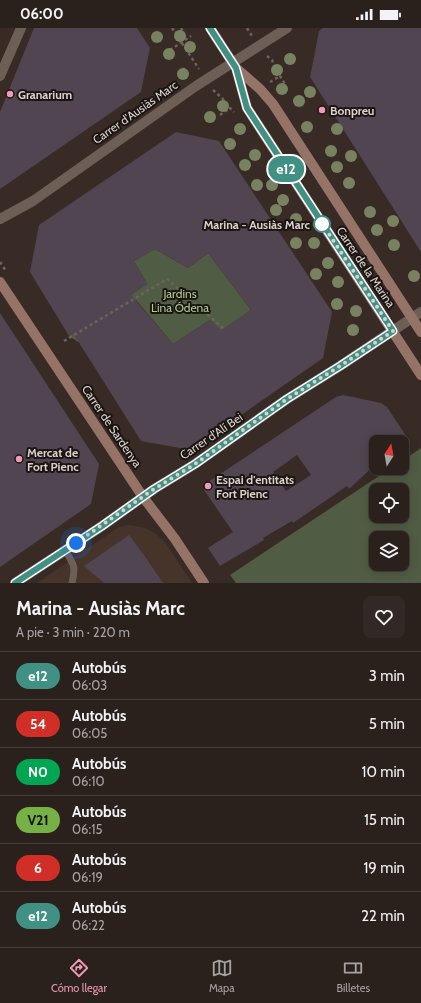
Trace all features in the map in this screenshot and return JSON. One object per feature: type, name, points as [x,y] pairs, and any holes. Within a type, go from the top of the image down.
[{"type":"street","points":[[0,76],[21,28]]},
{"type":"street","name":"Carrer de la Marina","points":[[210,28],[234,65],[260,89],[273,104],[421,332]]},
{"type":"street","name":"Carrer d'Ausiàs Marc","points":[[0,219],[33,201],[196,86],[234,65],[287,28]]},
{"type":"street","name":"Carrer de la Marina","points":[[234,65],[247,108],[421,375]]},
{"type":"street","name":"Carrer de Sardenya","points":[[0,282],[143,497],[175,539],[204,583]]},
{"type":"street","name":"Carrer d'Alí Bei","points":[[15,583],[154,489],[195,464],[287,399],[421,312]]},
{"type":"lane","points":[[65,550],[74,566],[75,572],[72,583]]},
{"type":"path","points":[[172,28],[198,68]]},
{"type":"path","points":[[175,33],[184,28]]},
{"type":"path","points":[[247,28],[251,33]]},
{"type":"path","points":[[170,50],[191,36]]},
{"type":"path","points":[[272,60],[285,84],[275,91]]},
{"type":"path","name":"Carrer d'Ausiàs Marc","points":[[182,68],[188,74]]},
{"type":"path","points":[[268,83],[280,76]]},
{"type":"path","points":[[214,91],[237,114]]},
{"type":"path","points":[[220,115],[236,105]]},
{"type":"path","points":[[64,341],[167,279],[224,329]]},
{"type":"shaded area","points":[[130,525],[145,528],[156,534],[164,541],[192,583],[37,583],[119,527]]},
{"type":"green space","name":"Jardins Lina Ódena","points":[[155,249],[188,268],[208,253],[251,310],[221,331],[210,320],[173,344],[136,300],[78,342],[69,336],[147,284],[134,261]]},
{"type":"green space","points":[[421,448],[421,583],[236,583],[230,575],[380,475],[409,475],[409,456]]},
{"type":"building","points":[[34,28],[137,28],[150,48],[141,92],[0,189],[0,112]]},
{"type":"building","points":[[323,28],[421,28],[421,252],[310,77],[319,31]]},
{"type":"building","points":[[176,132],[219,141],[332,312],[323,358],[191,450],[141,441],[73,333],[69,336],[30,272],[39,225]],"holes":[[[155,249],[188,268],[208,253],[251,310],[221,330],[210,320],[173,344],[131,295],[147,284],[134,261]]]},
{"type":"building","points":[[0,313],[99,464],[91,504],[0,567]]},
{"type":"building","points":[[343,395],[381,403],[387,407],[405,435],[369,435],[369,470],[349,489],[347,486],[293,523],[292,521],[263,538],[264,540],[220,566],[208,548],[233,532],[204,490],[205,484],[336,397]],"holes":[[[297,455],[311,475],[286,491],[273,472]]]},
{"type":"building","points":[[129,535],[163,583],[104,583],[84,566]]},
{"type":"bus line","name":"e12","points":[[15,583],[102,526],[154,489],[195,464],[287,399],[393,331],[247,108],[236,68],[210,28]]},
{"type":"place","name":"Granarium","points":[[10,94]]},
{"type":"place","name":"Bonpreu","points":[[322,110]]},
{"type":"place","name":"Marina - Ausiàs Marc","points":[[322,224]]},
{"type":"place","name":"Mercat de Fort Pienc","points":[[19,459]]},
{"type":"place","name":"Espai d'entitats Fort Pienc","points":[[208,486]]},
{"type":"route","points":[[76,543],[154,489],[195,464],[287,399],[393,331],[321,222],[322,224]]}]
